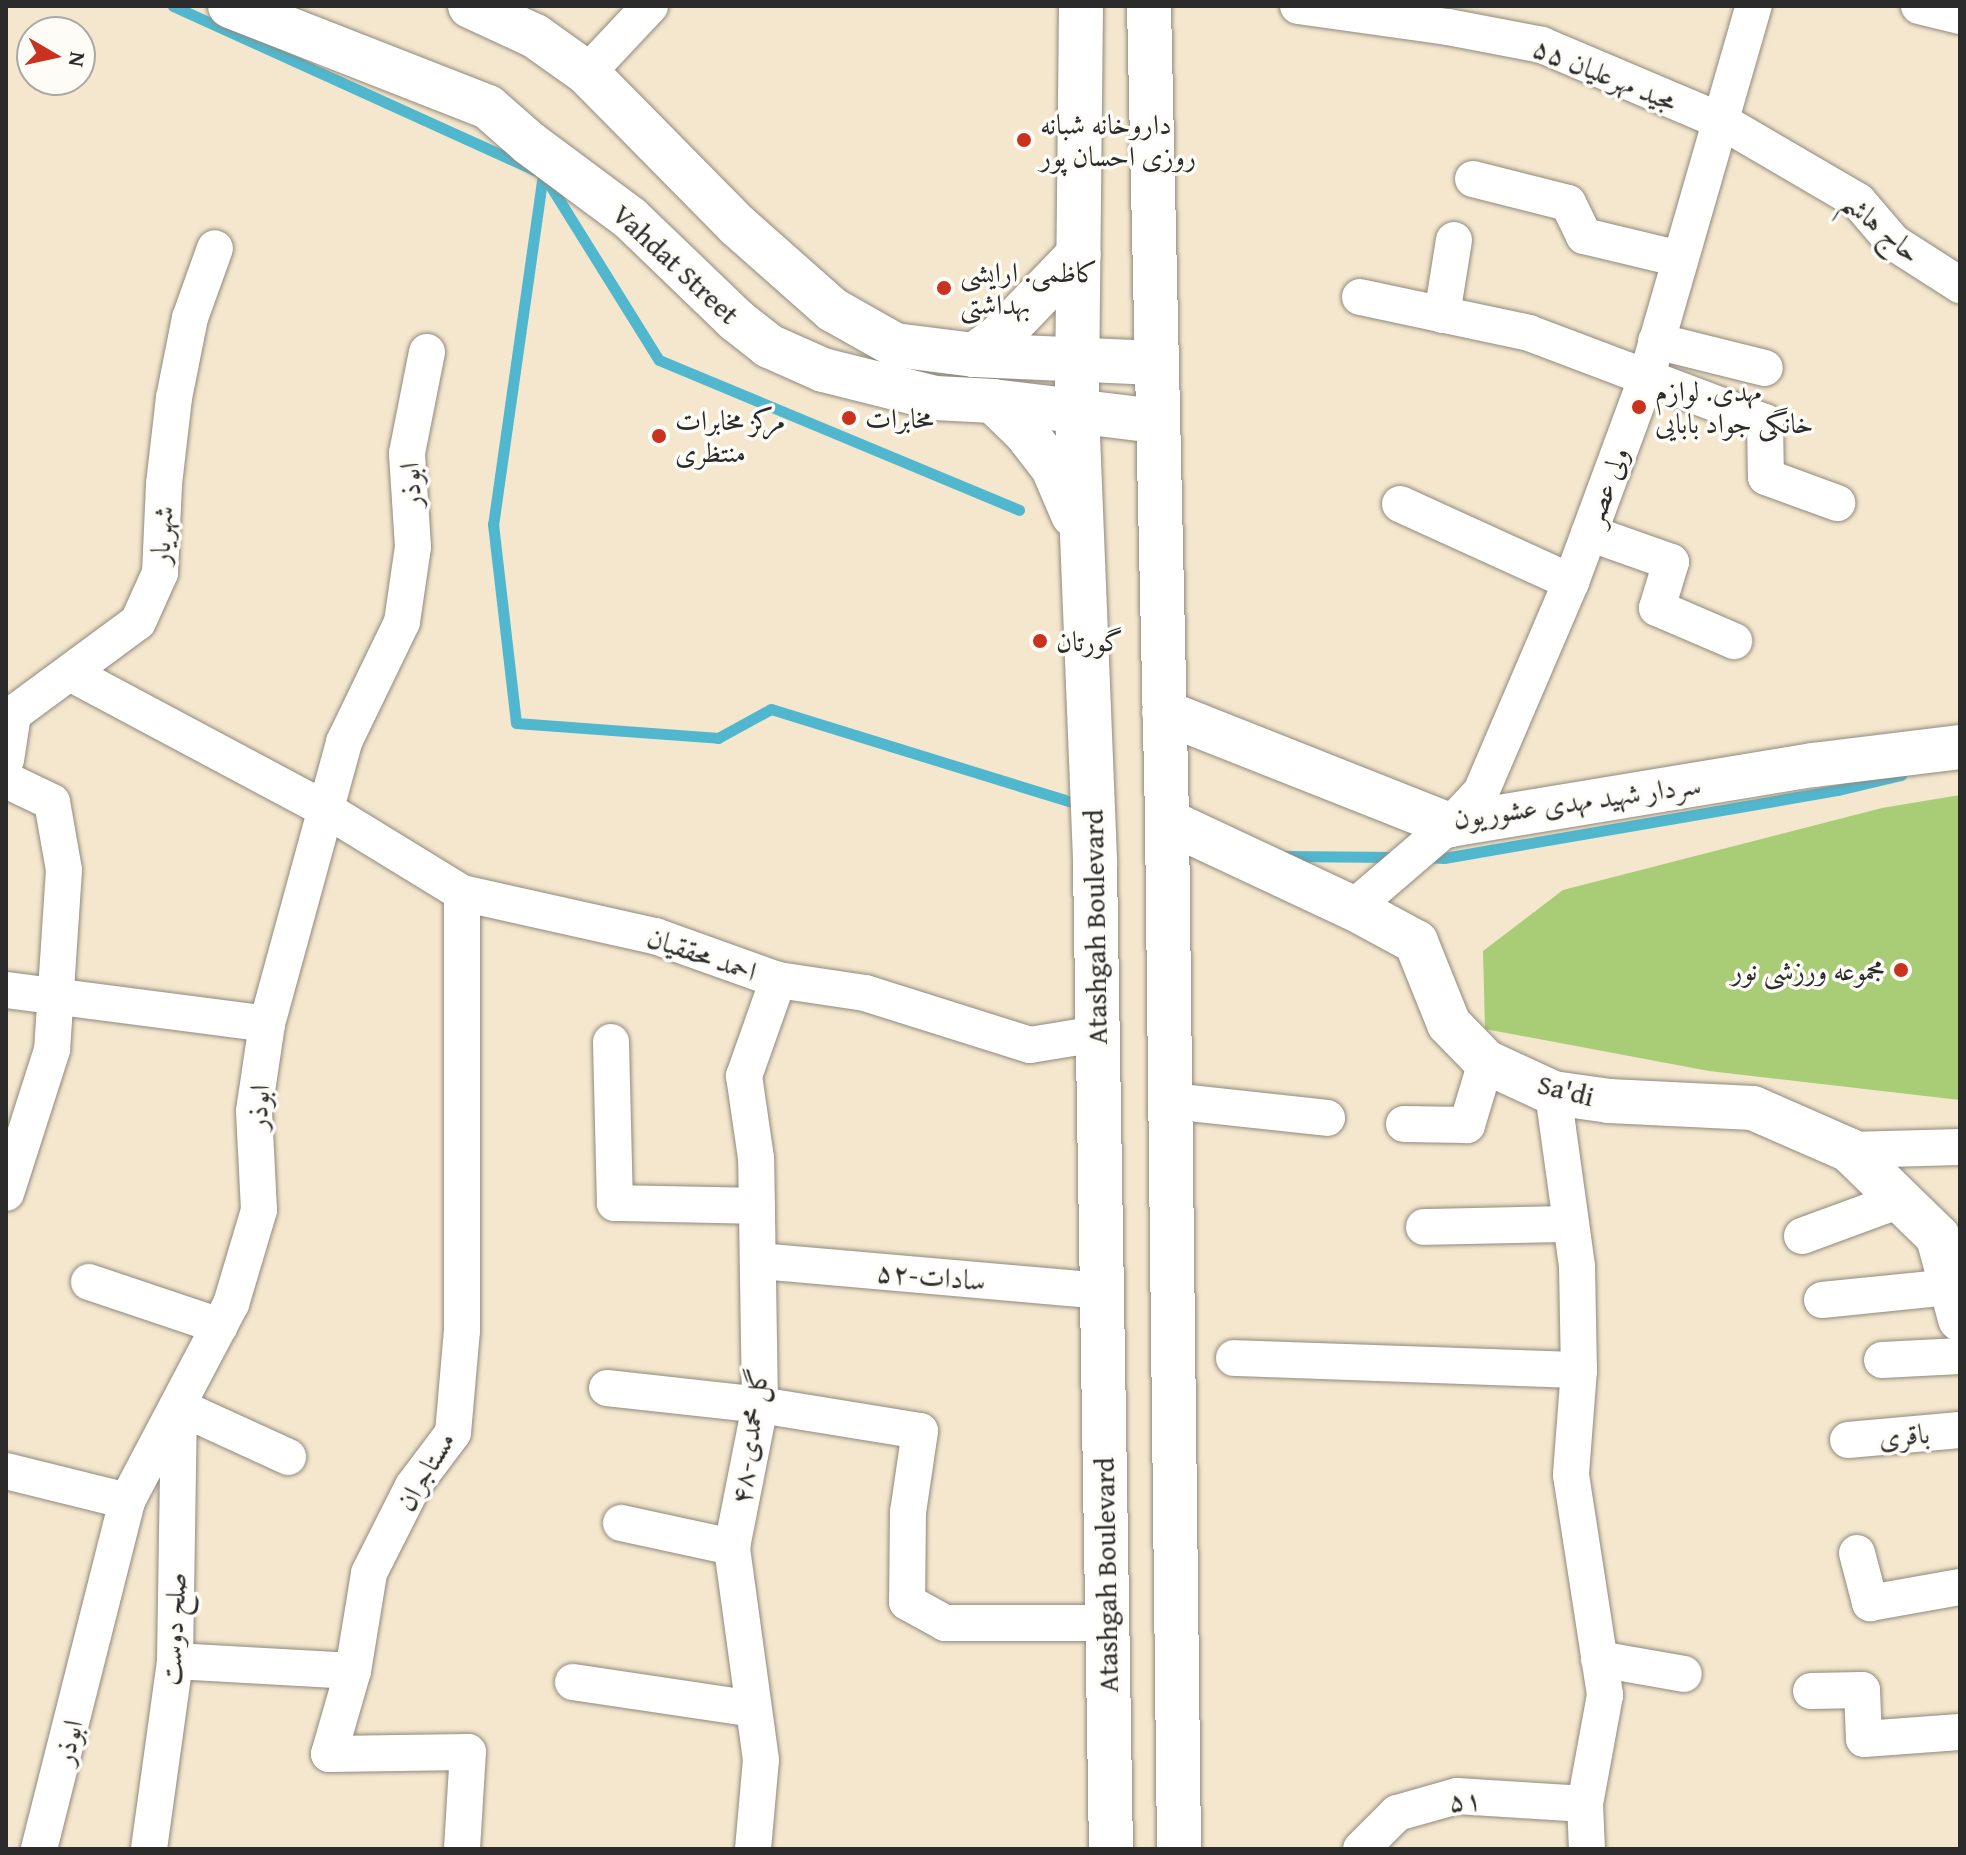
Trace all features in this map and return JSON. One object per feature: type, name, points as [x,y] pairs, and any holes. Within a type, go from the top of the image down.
[{"type":"main road","name":"Vahdat Street","points":[[230,6],[488,107],[529,143],[630,218],[685,275],[769,346],[823,370],[860,382],[935,398],[993,401],[1157,421]]},
{"type":"main road","points":[[470,6],[535,36],[587,73],[738,226],[833,310],[895,345],[974,355],[1156,363]]},
{"type":"main road","name":"Atashgah Boulevard","points":[[1081,6],[1077,411],[1095,865],[1111,1849]]},
{"type":"main road","points":[[1149,6],[1167,821],[1179,1849]]},
{"type":"main road","points":[[974,355],[999,337],[1079,254]]},
{"type":"main road","points":[[993,401],[1026,433],[1053,468],[1080,530]]},
{"type":"main road","name":"سردار شهید مهدی عشوریون","points":[[1164,712],[1424,846],[1814,765],[1960,747]]},
{"type":"main road","name":"Sa'di","points":[[1167,821],[1353,908],[1416,942],[1449,1024],[1486,1062],[1553,1093],[1646,1103],[1753,1108],[1839,1145],[1938,1237],[1956,1304]]},
{"type":"street","points":[[587,73],[650,6]]},
{"type":"street","name":"۵۵ مجید مهرعلیان","points":[[1298,6],[1448,27],[1542,45],[1721,121]]},
{"type":"street","name":"ولی عصر","points":[[1353,908],[1481,792],[1571,582],[1646,379],[1754,6]]},
{"type":"street","points":[[1919,6],[1960,16]]},
{"type":"street","name":"حاج هاشم","points":[[1721,121],[1858,201],[1893,242],[1960,285]]},
{"type":"street","points":[[1473,179],[1568,203],[1584,236],[1680,259]]},
{"type":"street","points":[[1442,315],[1454,240]]},
{"type":"street","name":"شهریار","points":[[6,760],[13,714],[72,674],[138,622],[160,573],[164,484],[174,398],[190,318],[215,248]]},
{"type":"street","points":[[1360,297],[1529,333],[1765,422],[1766,477],[1837,503]]},
{"type":"street","points":[[1656,341],[1765,368]]},
{"type":"street","name":"ابوذر","points":[[39,1849],[127,1501],[231,1304],[259,1210],[254,1111],[267,1024],[344,742],[402,622],[413,547],[407,453],[427,352]]},
{"type":"street","points":[[1400,504],[1571,582]]},
{"type":"street","points":[[1589,533],[1671,562],[1657,608],[1734,641]]},
{"type":"street","name":"احمد محققیان","points":[[72,674],[325,809],[462,893],[655,936],[778,980],[865,993],[1030,1045],[1097,1034]]},
{"type":"street","points":[[6,780],[52,802],[64,870],[52,1050],[6,1193]]},
{"type":"street","name":"مستاجران","points":[[462,893],[462,1331],[453,1433],[413,1486],[369,1573],[353,1671],[329,1754],[468,1752],[462,1849]]},
{"type":"street","name":"۴۸-گل محمدی","points":[[753,1849],[761,1760],[732,1547],[760,1405],[756,1158],[744,1076],[778,980]]},
{"type":"street","points":[[6,990],[267,1024]]},
{"type":"street","points":[[611,1042],[615,1203],[757,1206]]},
{"type":"street","points":[[1404,1124],[1467,1125],[1486,1062]]},
{"type":"street","points":[[1553,1093],[1577,1267],[1579,1370],[1571,1475],[1605,1695],[1585,1804],[1587,1849]]},
{"type":"street","points":[[1171,1101],[1327,1118]]},
{"type":"street","points":[[1839,1145],[1960,1147]]},
{"type":"street","points":[[1802,1236],[1900,1200]]},
{"type":"street","points":[[1424,1227],[1570,1224]]},
{"type":"street","name":"۵۲-سادات","points":[[759,1261],[1102,1291]]},
{"type":"street","points":[[89,1282],[220,1326]]},
{"type":"street","points":[[1822,1300],[1956,1304]]},
{"type":"street","points":[[1882,1360],[1960,1356]]},
{"type":"street","points":[[1234,1358],[1579,1370]]},
{"type":"street","points":[[607,1388],[760,1405],[920,1431],[908,1512],[907,1602],[945,1623],[1107,1623]]},
{"type":"street","points":[[179,1407],[282,1459]]},
{"type":"street","name":"صلح دوست","points":[[149,1849],[175,1661],[179,1407]]},
{"type":"street","name":"باقری","points":[[1848,1440],[1960,1430]]},
{"type":"street","points":[[6,1471],[127,1501]]},
{"type":"street","points":[[621,1523],[732,1547]]},
{"type":"street","points":[[1857,1553],[1870,1603],[1960,1587]]},
{"type":"street","points":[[1599,1659],[1684,1674]]},
{"type":"street","points":[[175,1661],[353,1671]]},
{"type":"street","points":[[573,1682],[753,1709]]},
{"type":"street","points":[[1811,1691],[1862,1690],[1864,1739],[1960,1732]]},
{"type":"street","name":"۵۱","points":[[1361,1849],[1397,1813],[1457,1796],[1585,1804]]},
{"type":"green space","points":[[1960,795],[1960,1100],[1709,1071],[1485,1029],[1483,951],[1563,890],[1882,808]]},
{"type":"waterway","points":[[173,6],[543,174],[659,360],[1019,510]]},
{"type":"waterway","points":[[543,174],[493,524],[516,723],[718,738],[771,709],[1071,802]]},
{"type":"waterway","points":[[1426,857],[1444,858],[1838,790],[1901,775]]},
{"type":"waterway","points":[[1282,856],[1397,857]]},
{"type":"place","name":"داروخانه شبانه روزی احسان پور","points":[[1024,140]]},
{"type":"place","name":"کاظمی. ارایشی بهداشتی","points":[[944,288]]},
{"type":"place","name":"مهدی. لوازم خانگی جواد بابایی","points":[[1639,407]]},
{"type":"place","name":"مخابرات","points":[[849,418]]},
{"type":"place","name":"مرکز مخابرات منتظری","points":[[659,436]]},
{"type":"place","name":"گورتان","points":[[1040,641]]},
{"type":"place","name":"مجموعه ورزشی نور","points":[[1901,970]]}]
